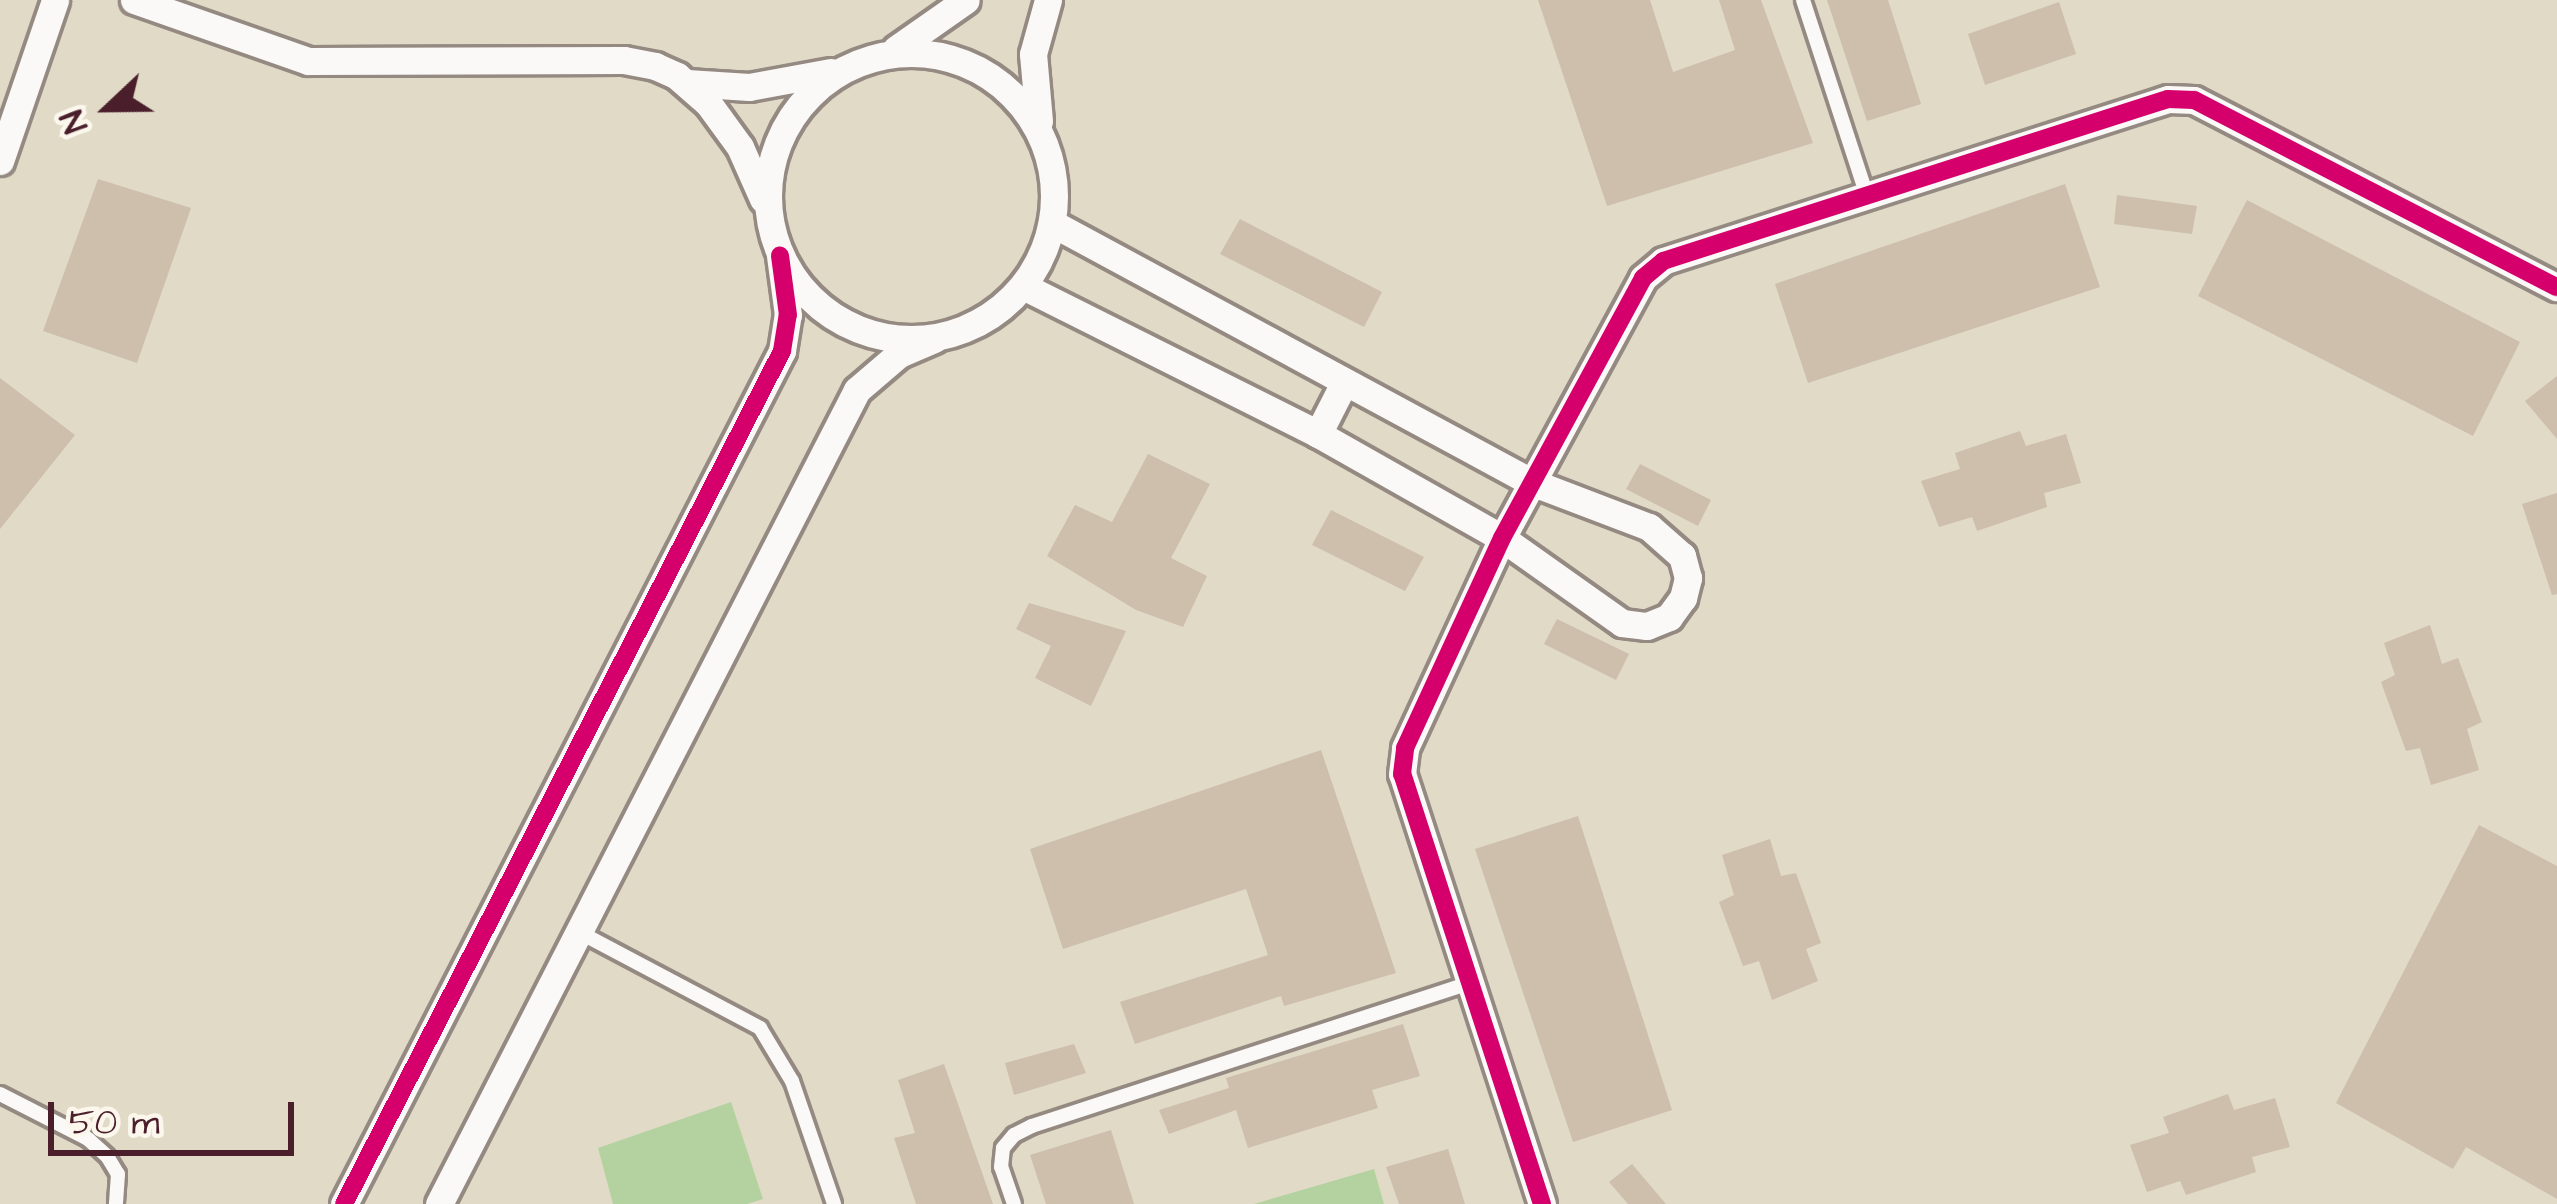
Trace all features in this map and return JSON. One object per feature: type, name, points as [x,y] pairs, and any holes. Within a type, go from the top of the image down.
[{"type":"street","points":[[0,161],[56,0]]},
{"type":"street","points":[[134,0],[308,61],[624,60],[655,65],[687,83],[740,147],[780,256],[788,314],[782,351],[344,1204]]},
{"type":"street","points":[[769,219],[768,179],[778,141],[797,108],[825,80],[926,33],[966,0]]},
{"type":"street","points":[[440,1204],[857,390],[899,354],[968,329],[1024,286],[1052,224],[1054,188],[1032,81],[1036,35],[1048,0]]},
{"type":"street","points":[[687,83],[780,85],[872,58],[919,52],[953,58],[985,73],[1023,108],[1048,154]]},
{"type":"street","points":[[1542,1204],[1402,774],[1405,748],[1502,538],[1643,278],[1663,261],[2168,99],[2194,100],[2557,287]]},
{"type":"street","points":[[1024,286],[1318,434],[1502,538],[1622,622],[1647,626],[1670,617],[1683,598],[1688,578],[1682,556],[1666,538],[1532,482],[1344,383],[1188,293],[1052,224]]},
{"type":"street","points":[[780,256],[800,288],[827,313],[878,335],[934,339]]},
{"type":"street","points":[[1318,434],[1344,383]]},
{"type":"lane","points":[[1803,0],[1867,196]]},
{"type":"lane","points":[[579,932],[760,1028],[792,1081],[834,1204]]},
{"type":"lane","points":[[1013,1204],[1001,1167],[1004,1148],[1014,1135],[1032,1126],[1470,983]]},
{"type":"lane","points":[[0,1094],[88,1139],[107,1156],[118,1174],[116,1204]]},
{"type":"green space","points":[[731,1102],[763,1199],[747,1204],[613,1204],[598,1148]]},
{"type":"green space","points":[[1374,1169],[1384,1204],[1254,1204]]},
{"type":"building","points":[[1538,0],[1650,0],[1673,72],[1735,50],[1719,0],[1761,0],[1813,143],[1607,206]]},
{"type":"building","points":[[1827,0],[1888,0],[1921,104],[1867,121]]},
{"type":"building","points":[[2059,2],[2076,54],[1985,85],[1968,34]]},
{"type":"building","points":[[98,179],[191,208],[137,363],[43,331]]},
{"type":"building","points":[[2065,184],[2100,287],[1808,383],[1775,284]]},
{"type":"building","points":[[2117,195],[2197,206],[2192,234],[2114,224]]},
{"type":"building","points":[[2247,200],[2520,342],[2473,436],[2198,296]]},
{"type":"building","points":[[1240,219],[1382,292],[1364,327],[1220,254]]},
{"type":"building","points":[[2557,376],[2557,439],[2525,401]]},
{"type":"building","points":[[0,378],[75,435],[0,529]]},
{"type":"building","points":[[2020,431],[2026,446],[2066,434],[2081,483],[2044,493],[2047,507],[1977,531],[1972,517],[1939,527],[1921,481],[1960,469],[1955,453]]},
{"type":"building","points":[[1148,454],[1210,484],[1171,558],[1207,576],[1183,627],[1136,610],[1047,556],[1075,505],[1112,522]]},
{"type":"building","points":[[1640,464],[1711,500],[1698,526],[1626,489]]},
{"type":"building","points":[[2557,493],[2557,594],[2552,595],[2522,504]]},
{"type":"building","points":[[1331,510],[1424,557],[1405,591],[1312,545]]},
{"type":"building","points":[[1029,603],[1126,631],[1091,706],[1035,678],[1051,646],[1016,629]]},
{"type":"building","points":[[1557,619],[1629,654],[1616,680],[1544,644]]},
{"type":"building","points":[[2430,625],[2442,664],[2458,658],[2482,722],[2467,729],[2479,770],[2431,785],[2420,748],[2406,751],[2381,682],[2395,675],[2384,643]]},
{"type":"building","points":[[1321,750],[1396,973],[1284,1006],[1281,996],[1135,1044],[1120,1002],[1268,955],[1246,889],[1063,949],[1030,849]]},
{"type":"building","points":[[1578,816],[1672,1110],[1573,1142],[1475,849]]},
{"type":"building","points":[[2479,825],[2557,866],[2557,1199],[2466,1147],[2453,1169],[2336,1103]]},
{"type":"building","points":[[1770,839],[1781,876],[1796,873],[1821,943],[1806,949],[1818,981],[1772,1000],[1759,961],[1743,966],[1719,902],[1734,895],[1722,855]]},
{"type":"building","points":[[1403,1024],[1420,1076],[1372,1090],[1378,1108],[1248,1148],[1236,1110],[1169,1134],[1159,1110],[1229,1088],[1226,1078]]},
{"type":"building","points":[[1074,1044],[1086,1073],[1014,1095],[1005,1063]]},
{"type":"building","points":[[944,1064],[993,1204],[916,1204],[894,1138],[915,1133],[898,1080]]},
{"type":"building","points":[[2228,1094],[2234,1110],[2275,1098],[2290,1147],[2252,1157],[2256,1172],[2186,1195],[2180,1181],[2147,1192],[2130,1145],[2169,1133],[2163,1117]]},
{"type":"building","points":[[1111,1130],[1134,1204],[1046,1204],[1030,1155]]},
{"type":"building","points":[[1448,1149],[1465,1204],[1399,1204],[1386,1167]]},
{"type":"building","points":[[1632,1164],[1666,1204],[1628,1204],[1609,1182]]},
{"type":"cycle path","points":[[1542,1204],[1402,774],[1405,748],[1502,538],[1643,278],[1663,261],[2168,99],[2194,100],[2557,287]]},
{"type":"cycle path","points":[[344,1204],[782,351],[788,315],[780,256]]}]
